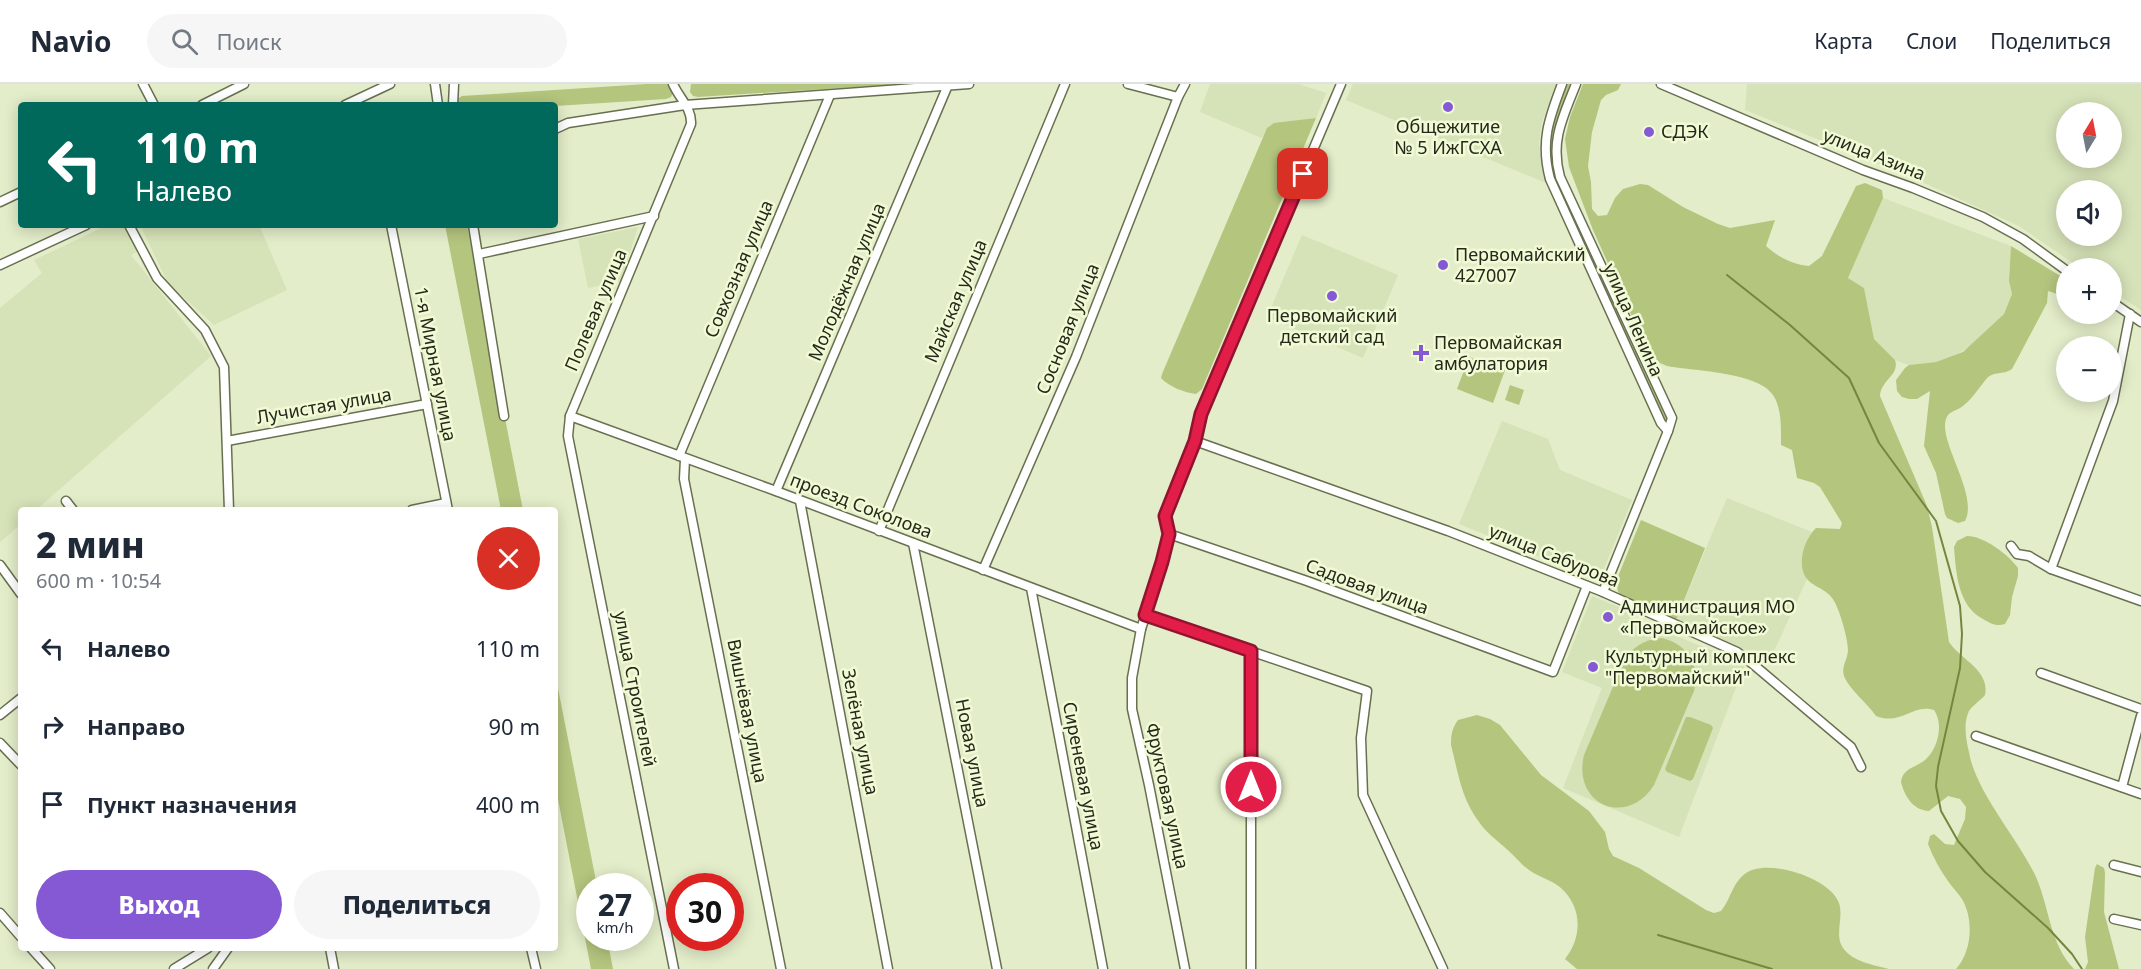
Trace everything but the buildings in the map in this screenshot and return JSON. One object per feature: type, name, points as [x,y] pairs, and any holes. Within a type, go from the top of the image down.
[{"type":"street","points":[[142,84],[152,102]]},
{"type":"street","points":[[208,102],[244,84]]},
{"type":"street","points":[[351,102],[390,84]]},
{"type":"street","points":[[435,84],[438,102]]},
{"type":"street","points":[[453,102],[454,84]]},
{"type":"street","points":[[673,84],[685,105]]},
{"type":"street","points":[[558,128],[568,123],[685,105],[969,84]]},
{"type":"street","name":"Майская улица","points":[[879,531],[1065,84]]},
{"type":"street","points":[[1128,84],[1178,97]]},
{"type":"street","points":[[1161,92],[1184,84]]},
{"type":"street","name":"Сосновая улица","points":[[983,570],[1076,357],[1184,84]]},
{"type":"street","name":"Фруктовая улица","points":[[1185,969],[1132,709],[1132,678],[1141,629],[1169,534],[1165,516],[1195,441],[1201,414],[1341,84]]},
{"type":"street","name":"улица Ленина","points":[[1562,84],[1546,131],[1546,164],[1550,179],[1661,423],[1668,431]]},
{"type":"street","name":"улица Ленина","points":[[1576,84],[1557,135],[1556,162],[1563,183],[1672,418],[1603,592]]},
{"type":"street","name":"улица Азина","points":[[1661,84],[1863,170],[1983,217],[2023,239],[2056,263]]},
{"type":"street","name":"Молодёжная улица","points":[[776,491],[948,86]]},
{"type":"street","name":"Совхозная улица","points":[[682,457],[831,95]]},
{"type":"street","name":"Полевая улица","points":[[570,416],[691,124],[690,111],[685,105]]},
{"type":"street","points":[[0,202],[18,193]]},
{"type":"street","name":"Полевая улица","points":[[478,254],[654,216]]},
{"type":"street","points":[[0,265],[80,228]]},
{"type":"street","points":[[131,228],[157,278],[205,330],[224,367],[229,507]]},
{"type":"street","name":"1-я Мирная улица","points":[[392,228],[447,506]]},
{"type":"street","points":[[474,228],[504,416]]},
{"type":"street","points":[[2122,309],[2141,322]]},
{"type":"street","points":[[2051,569],[2113,401],[2130,314]]},
{"type":"street","name":"Лучистая улица","points":[[227,441],[427,404]]},
{"type":"street","name":"проезд Соколова","points":[[570,416],[1141,629]]},
{"type":"street","name":"улица Строителей","points":[[570,416],[568,436],[674,969]]},
{"type":"street","name":"улица Сабурова","points":[[1195,441],[1448,531],[1603,592],[1737,652],[1851,747],[1861,767]]},
{"type":"street","name":"Вишнёвая улица","points":[[682,457],[684,479],[781,969]]},
{"type":"street","points":[[66,501],[71,507]]},
{"type":"street","name":"Зелёная улица","points":[[800,501],[888,969]]},
{"type":"street","name":"Садовая улица","points":[[1169,534],[1307,581],[1553,672],[1587,586]]},
{"type":"street","name":"Новая улица","points":[[913,543],[997,969]]},
{"type":"street","points":[[2011,546],[2017,554],[2029,556],[2051,569],[2141,601]]},
{"type":"street","points":[[0,565],[18,590]]},
{"type":"street","name":"Сиреневая улица","points":[[1031,588],[1103,969]]},
{"type":"street","points":[[1145,615],[1366,691],[1361,738],[1363,795],[1443,969]]},
{"type":"street","points":[[1251,651],[1251,969]]},
{"type":"street","points":[[2041,673],[2141,709]]},
{"type":"street","points":[[0,715],[18,700]]},
{"type":"street","points":[[2122,787],[2141,716]]},
{"type":"street","points":[[1976,736],[2141,794]]},
{"type":"street","points":[[0,743],[18,762]]},
{"type":"street","points":[[2114,865],[2141,872]]},
{"type":"street","points":[[0,913],[18,934]]},
{"type":"street","points":[[2114,919],[2141,925]]},
{"type":"street","points":[[34,951],[50,969]]},
{"type":"street","points":[[174,969],[203,951]]},
{"type":"street","points":[[213,969],[226,951]]},
{"type":"street","points":[[331,951],[334,969]]},
{"type":"street","points":[[532,951],[536,969]]},
{"type":"shaded area","points":[[1210,84],[1299,84],[1326,93],[1316,118],[1270,125],[1262,138],[1200,112]]},
{"type":"shaded area","points":[[1353,84],[1556,84],[1542,122],[1539,142],[1546,183],[1346,100]]},
{"type":"shaded area","points":[[1747,84],[2141,84],[2141,310],[2122,298],[2122,258],[2065,258],[2019,226],[1909,176],[1745,110]]},
{"type":"shaded area","points":[[1883,198],[2011,246],[2009,281],[2012,294],[2004,314],[1969,347],[1956,355],[1936,362],[1909,365],[1895,360],[1874,339],[1864,288],[1848,278]]},
{"type":"shaded area","points":[[638,227],[621,281],[588,288],[578,239]]},
{"type":"shaded area","points":[[102,228],[125,228],[138,251],[131,255],[211,356],[39,507],[18,507],[18,527],[0,542],[0,308],[42,273],[34,260]]},
{"type":"shaded area","points":[[141,228],[260,228],[287,290],[214,325],[168,283]]},
{"type":"shaded area","name":"Первомайский детский сад","points":[[1302,235],[1398,275],[1363,358],[1267,317]]},
{"type":"shaded area","points":[[1502,421],[1548,439],[1560,470],[1632,500],[1599,581],[1459,524]]},
{"type":"shaded area","points":[[1727,498],[1812,532],[1802,564],[1807,579],[1770,660],[1676,620]]},
{"type":"shaded area","points":[[1592,596],[1634,613],[1632,618],[1745,664],[1679,837],[1563,788],[1602,688],[1562,672]]},
{"type":"green space","points":[[647,84],[670,84],[673,93],[666,99],[558,106],[558,102],[456,102],[462,96]]},
{"type":"green space","points":[[691,84],[903,84],[698,97],[693,96],[690,92]]},
{"type":"green space","points":[[1565,84],[1570,84],[1553,135],[1554,163],[1669,419],[1664,421],[1551,171],[1548,134]]},
{"type":"green space","points":[[1583,84],[1621,84],[1618,90],[1601,100],[1592,132],[1588,166],[1592,209],[1598,216],[1607,215],[1615,198],[1623,189],[1640,184],[1648,185],[1683,207],[1730,228],[1775,220],[1766,246],[1786,260],[1809,266],[1822,256],[1856,186],[1865,183],[1882,190],[1883,198],[1848,278],[1864,288],[1874,339],[1895,360],[1895,370],[1883,386],[1880,396],[1927,506],[1949,642],[1979,672],[1985,686],[1985,695],[1969,711],[1966,721],[1966,737],[1973,767],[1988,799],[2036,877],[2055,937],[2060,949],[2074,969],[1956,969],[1965,954],[1970,935],[1966,907],[1934,859],[1928,844],[1930,836],[1934,834],[1945,844],[1954,845],[1965,819],[1966,807],[1960,799],[1948,796],[1929,811],[1923,810],[1910,802],[1901,782],[1907,771],[1925,760],[1933,750],[1939,729],[1937,716],[1934,710],[1919,709],[1900,717],[1876,716],[1846,681],[1843,669],[1848,645],[1839,611],[1827,593],[1806,578],[1802,568],[1802,556],[1806,543],[1816,528],[1840,529],[1842,523],[1820,487],[1797,478],[1792,450],[1781,445],[1779,413],[1773,395],[1754,381],[1740,377],[1667,366],[1660,363],[1647,350],[1593,230],[1569,167],[1565,139],[1570,117]]},
{"type":"green space","points":[[1316,118],[1202,389],[1196,394],[1172,386],[1161,378],[1162,374],[1267,128],[1274,123]]},
{"type":"green space","points":[[446,228],[468,228],[522,507],[500,507]]},
{"type":"green space","points":[[2011,246],[2056,273],[2056,294],[2048,291],[2047,303],[2012,369],[1988,377],[1962,407],[1947,416],[1945,429],[1967,497],[1968,510],[1965,521],[1958,523],[1947,518],[1945,514],[1936,473],[1924,446],[1930,391],[1917,399],[1902,397],[1897,391],[1896,380],[1909,365],[1936,362],[1963,352],[2004,314],[2012,294],[2009,281]]},
{"type":"green space","points":[[1469,357],[1505,370],[1493,403],[1457,389]]},
{"type":"green space","points":[[1510,385],[1524,390],[1519,405],[1505,400]]},
{"type":"green space","points":[[1641,520],[1705,548],[1676,620],[1621,597],[1618,592],[1619,574]]},
{"type":"green space","points":[[1967,536],[1981,539],[1996,547],[2018,568],[2010,615],[2005,624],[1996,625],[1983,619],[1968,606],[1963,597],[1957,578],[1954,547],[1957,541]]},
{"type":"green space","points":[[1662,638],[1679,645],[1690,657],[1695,672],[1694,691],[1654,785],[1643,798],[1630,805],[1617,808],[1604,805],[1594,798],[1586,787],[1582,772],[1584,755],[1624,661],[1631,651],[1640,645]]},
{"type":"green space","points":[[558,688],[594,873],[576,873],[576,892],[558,799]]},
{"type":"green space","points":[[1477,715],[1500,725],[1541,775],[1589,811],[1605,832],[1613,856],[1639,868],[1714,913],[1721,911],[1735,886],[1746,873],[1769,868],[1798,873],[1824,886],[1839,903],[1839,938],[1847,953],[1858,960],[1889,969],[1577,969],[1565,959],[1575,942],[1578,923],[1568,896],[1557,885],[1527,868],[1490,835],[1473,813],[1464,794],[1451,745],[1452,735],[1458,720]]},
{"type":"green space","points":[[1686,717],[1711,725],[1713,728],[1693,779],[1690,781],[1667,772],[1665,769]]},
{"type":"green space","points":[[2097,864],[2104,868],[2104,912],[2119,969],[2085,969],[2088,962],[2085,937]]},
{"type":"green space","points":[[587,951],[610,951],[613,969],[591,969]]},
{"type":"waterway","points":[[1727,275],[1790,325],[1849,378],[1879,443],[1936,521],[1960,606],[1962,634],[1960,668],[1938,767],[1936,786],[1941,811],[1958,841],[1985,872],[2048,928],[2072,954],[2082,969]]},
{"type":"waterway","points":[[1658,935],[1772,969]]},
{"type":"place","name":"Общежитие № 5 ИжГСХА","points":[[1448,107]]},
{"type":"place","name":"СДЭК","points":[[1649,132]]},
{"type":"place","name":"Первомайский 427007","points":[[1443,265]]},
{"type":"place","name":"Первомайский детский сад","points":[[1332,296]]},
{"type":"place","name":"Первомайская амбулатория","points":[[1421,353]]},
{"type":"place","name":"Администрация МО «Первомайское»","points":[[1608,617]]},
{"type":"place","name":"Культурный комплекс \"Первомайский\"","points":[[1593,667]]},
{"type":"route","points":[[1251,787],[1251,651],[1145,615],[1169,534],[1165,516],[1195,441],[1201,414],[1303,174]]}]
